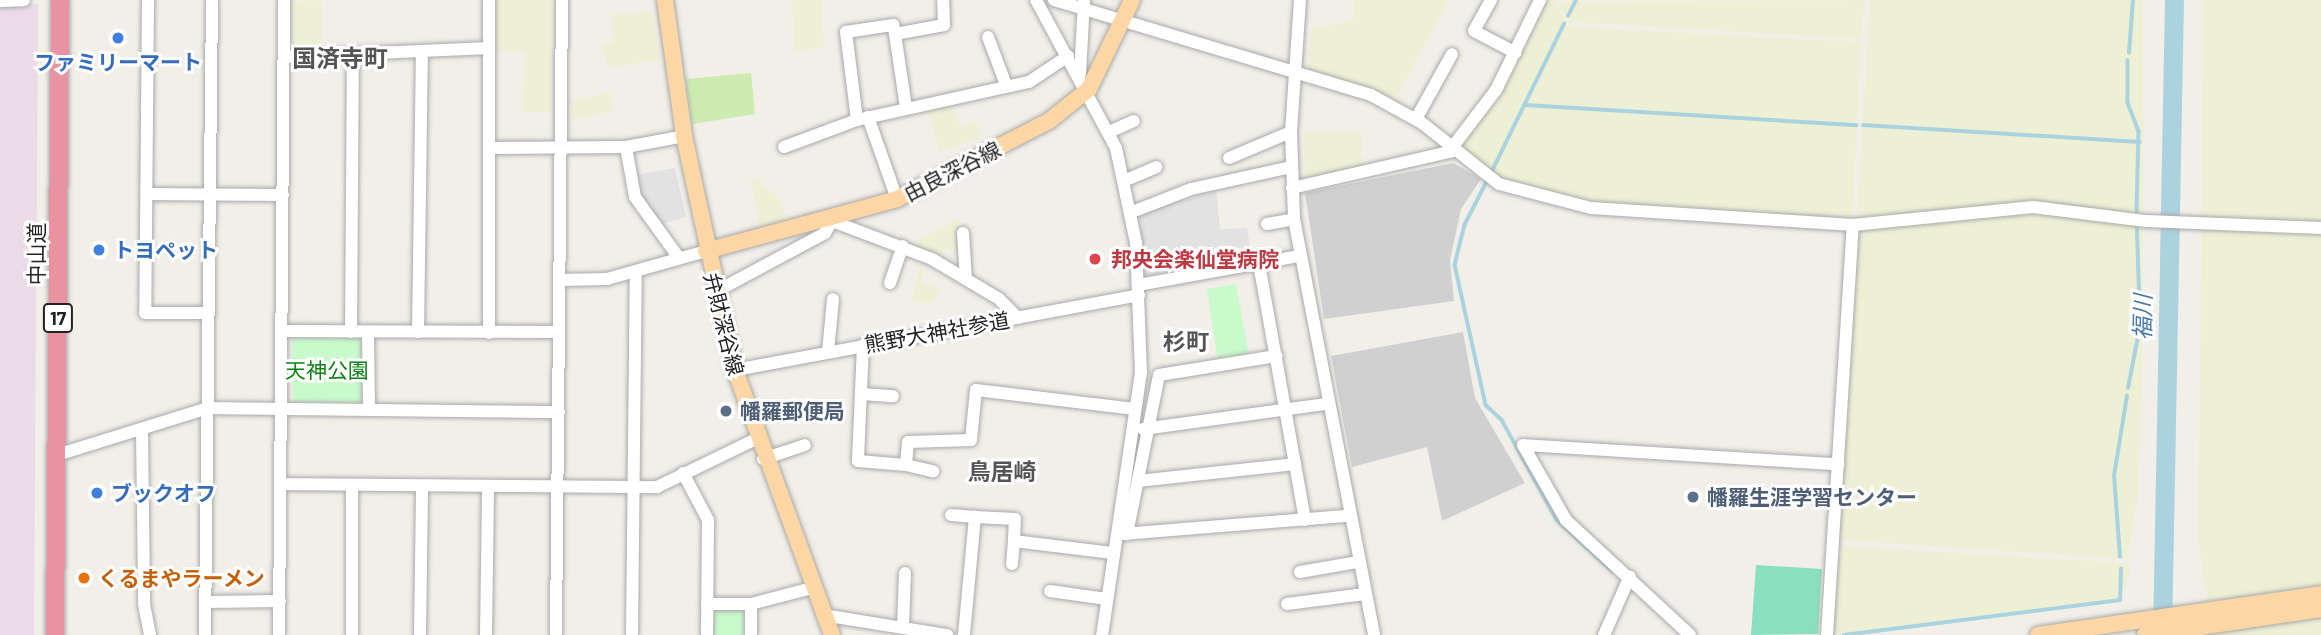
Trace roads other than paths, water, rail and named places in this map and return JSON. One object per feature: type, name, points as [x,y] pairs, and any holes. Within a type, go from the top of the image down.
[{"type":"highway","name":"中山道","points":[[55,635],[60,0]]},
{"type":"main road","name":"弁財深谷線","points":[[666,0],[684,136],[706,251],[735,370],[763,459],[832,635]]},
{"type":"main road","name":"由良深谷線","points":[[706,251],[832,220],[897,199],[1049,121],[1090,89],[1132,0]]},
{"type":"main road","points":[[2038,635],[2134,629],[2202,611],[2321,594]]},
{"type":"main road","points":[[2145,635],[2321,609]]},
{"type":"street","points":[[0,1],[24,0]]},
{"type":"street","points":[[148,0],[145,313],[209,313]]},
{"type":"street","points":[[205,635],[212,0]]},
{"type":"street","points":[[279,635],[284,0]]},
{"type":"street","points":[[489,0],[489,333]]},
{"type":"street","points":[[556,635],[562,0]]},
{"type":"street","points":[[895,34],[944,25],[943,0]]},
{"type":"street","points":[[1036,0],[1090,89],[1110,132],[1126,180],[1132,212],[1139,290],[1141,372],[1121,535]]},
{"type":"street","points":[[1054,0],[1084,5],[1121,23],[1371,95],[1416,119],[1453,150],[1514,191],[1591,208],[1853,225],[1993,206],[2146,221],[2321,228]]},
{"type":"street","points":[[1300,0],[1291,132],[1294,219],[1326,404],[1374,635]]},
{"type":"street","points":[[1491,0],[1474,31],[1516,53]]},
{"type":"street","points":[[1292,188],[1453,150],[1516,53],[1540,0]]},
{"type":"street","points":[[1080,74],[1084,5]]},
{"type":"street","points":[[897,199],[862,119],[846,32],[893,25],[906,108]]},
{"type":"street","points":[[988,37],[1006,85]]},
{"type":"street","points":[[284,57],[489,48]]},
{"type":"street","points":[[418,332],[422,51]]},
{"type":"street","points":[[351,332],[353,54]]},
{"type":"street","points":[[1416,119],[1452,54]]},
{"type":"street","points":[[784,147],[862,119],[1044,75],[1069,56]]},
{"type":"street","points":[[1110,132],[1134,121]]},
{"type":"street","points":[[1229,159],[1291,132]]},
{"type":"street","points":[[489,148],[626,147],[684,136]]},
{"type":"street","points":[[626,147],[635,197],[679,258]]},
{"type":"street","points":[[1126,180],[1156,167]]},
{"type":"street","points":[[1132,212],[1189,185],[1291,167]]},
{"type":"street","points":[[146,194],[283,195]]},
{"type":"street","points":[[1267,224],[1294,219]]},
{"type":"street","points":[[715,292],[825,233],[832,220],[903,246],[966,279],[1018,318]]},
{"type":"street","points":[[1827,635],[1853,225]]},
{"type":"street","points":[[963,233],[966,279]]},
{"type":"street","points":[[890,283],[903,246]]},
{"type":"street","points":[[560,280],[636,271],[706,251]]},
{"type":"street","name":"熊野大神社参道","points":[[735,370],[1018,318],[1299,256]]},
{"type":"street","points":[[1259,264],[1304,520]]},
{"type":"street","points":[[632,635],[636,271]]},
{"type":"street","points":[[828,352],[833,299]]},
{"type":"street","points":[[281,331],[559,332]]},
{"type":"street","points":[[368,332],[369,407]]},
{"type":"street","points":[[863,345],[858,461],[906,465],[933,471]]},
{"type":"street","points":[[1102,635],[1112,553],[1121,535],[1138,481],[1159,375],[1276,355]]},
{"type":"street","points":[[906,465],[908,442],[971,440],[976,390],[1135,409]]},
{"type":"street","points":[[862,394],[893,396]]},
{"type":"street","points":[[1133,430],[1326,404]]},
{"type":"street","points":[[57,455],[208,408],[369,407],[559,412]]},
{"type":"street","points":[[142,429],[144,604],[150,635]]},
{"type":"street","points":[[282,484],[657,487],[683,472],[756,439]]},
{"type":"street","points":[[763,459],[805,445]]},
{"type":"street","points":[[1690,635],[1630,576],[1566,520],[1523,445],[1838,464]]},
{"type":"street","points":[[1138,481],[1295,464]]},
{"type":"street","points":[[683,472],[708,520],[707,635]]},
{"type":"street","points":[[352,485],[352,635]]},
{"type":"street","points":[[420,635],[422,486]]},
{"type":"street","points":[[486,635],[488,486]]},
{"type":"street","points":[[951,515],[1015,519],[1012,564]]},
{"type":"street","points":[[1121,535],[1349,516]]},
{"type":"street","points":[[964,635],[975,517]]},
{"type":"street","points":[[1014,541],[1112,553]]},
{"type":"street","points":[[1300,572],[1358,562]]},
{"type":"street","points":[[903,626],[905,573]]},
{"type":"street","points":[[1604,635],[1630,576]]},
{"type":"street","points":[[707,604],[751,604],[811,587]]},
{"type":"street","points":[[1051,592],[1106,599]]},
{"type":"street","points":[[1287,604],[1364,594]]},
{"type":"street","points":[[206,602],[280,601]]},
{"type":"street","points":[[751,604],[751,635]]},
{"type":"street","points":[[823,615],[947,635]]},
{"type":"waterway","points":[[1568,16],[1576,0]]},
{"type":"waterway","points":[[2129,53],[2133,0]]},
{"type":"waterway","name":"福川","points":[[2162,635],[2174,0]]},
{"type":"waterway","points":[[1491,173],[1564,24]]},
{"type":"waterway","points":[[2128,60],[2128,103],[2139,131],[2137,211]]},
{"type":"waterway","points":[[1526,105],[1856,125]]},
{"type":"waterway","points":[[1863,125],[2139,142]]},
{"type":"waterway","points":[[1488,180],[1465,225],[1455,265],[1486,405],[1502,420],[1557,520],[1612,571]]},
{"type":"waterway","points":[[2128,388],[2140,326],[2137,230]]},
{"type":"waterway","points":[[2120,557],[2114,476],[2127,396]]},
{"type":"waterway","points":[[1844,635],[2120,600],[2121,569]]},
{"type":"place","name":"ファミリーマート","points":[[118,38]]},
{"type":"place","name":"トヨペット","points":[[99,250]]},
{"type":"place","name":"邦央会楽仙堂病院","points":[[1095,259]]},
{"type":"place","name":"幡羅郵便局","points":[[726,411]]},
{"type":"place","name":"ブックオフ","points":[[97,493]]},
{"type":"place","name":"幡羅生涯学習センター","points":[[1693,497]]},
{"type":"place","name":"くるまやラーメン","points":[[84,578]]},
{"type":"district","name":"国済寺町","points":[[340,58]]},
{"type":"district","name":"杉町","points":[[1186,341]]},
{"type":"district","name":"鳥居崎","points":[[1002,471]]},
{"type":"park label","name":"天神公園","points":[[327,370]]}]
